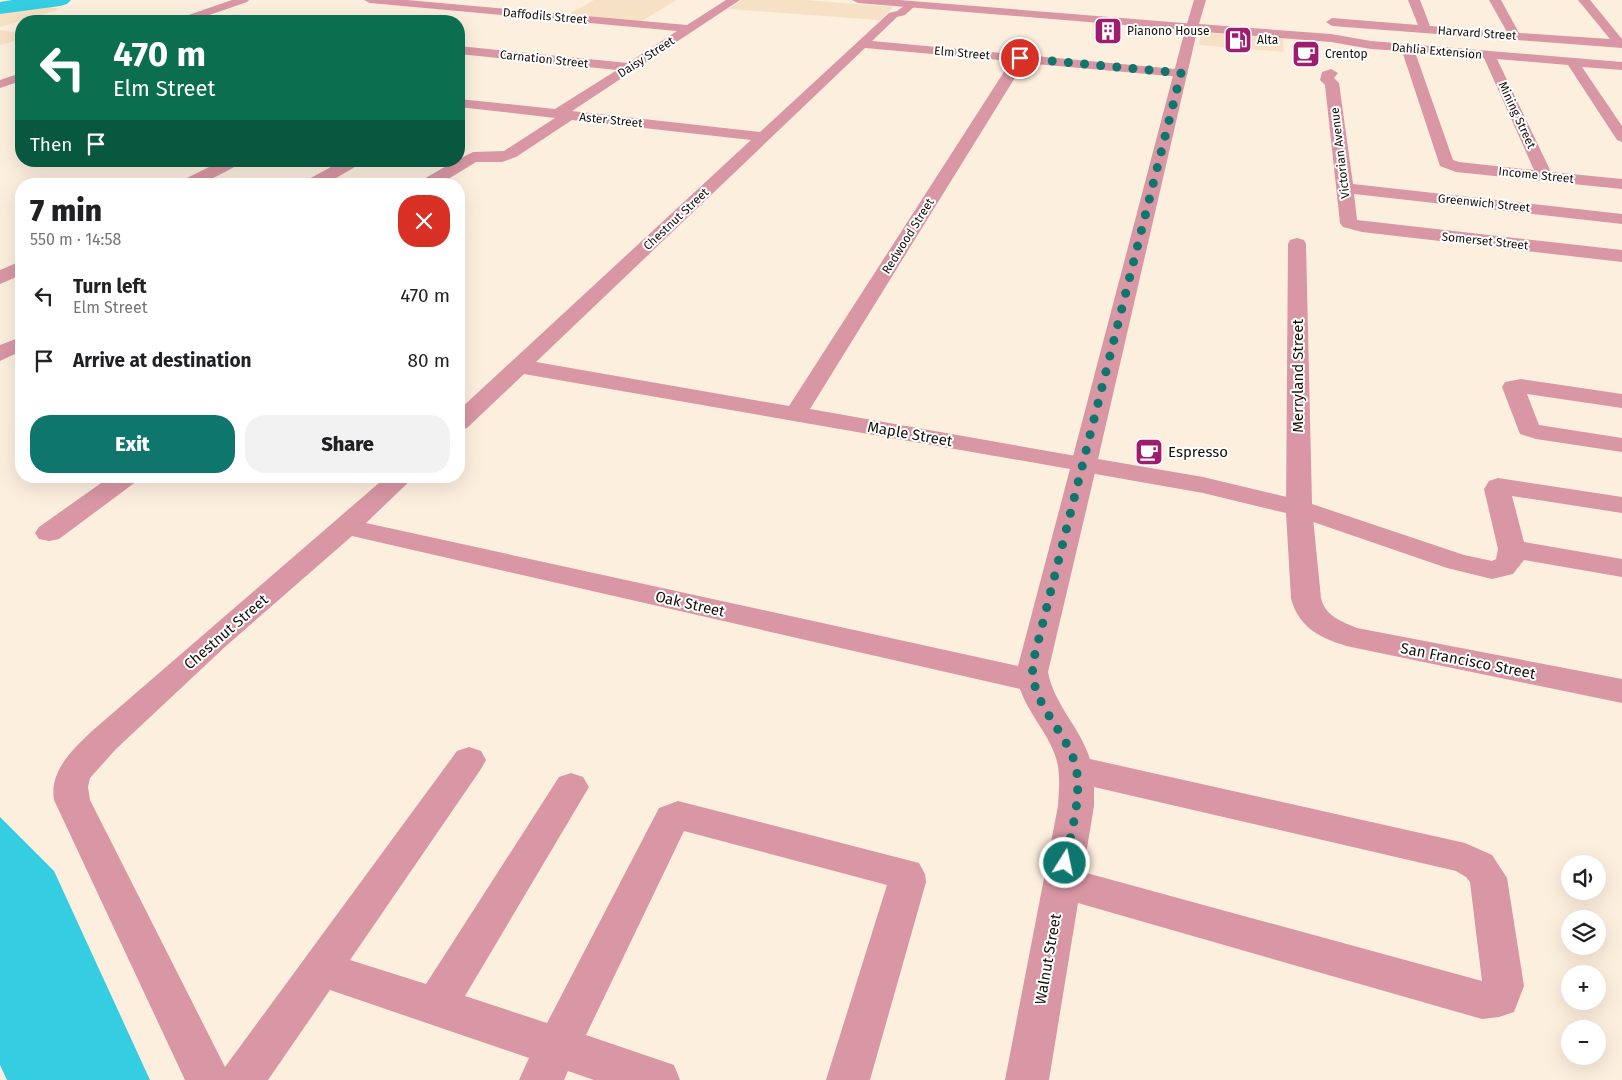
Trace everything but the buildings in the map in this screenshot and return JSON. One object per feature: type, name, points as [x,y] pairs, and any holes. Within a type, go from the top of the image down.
[{"type":"street","points":[[199,15],[243,0]]},
{"type":"street","name":"Daffodils Street","points":[[370,0],[690,29]]},
{"type":"street","name":"Daisy Street","points":[[465,160],[472,156],[502,157],[510,154],[630,67],[734,0]]},
{"type":"street","name":"Dahlia Extension","points":[[858,0],[1192,27],[1331,43],[1622,66]]},
{"type":"street","name":"Walnut Street","points":[[1027,1080],[1076,806],[1076,769],[1072,754],[1045,708],[1033,682],[1033,662],[1200,0]]},
{"type":"street","points":[[1414,0],[1425,29]]},
{"type":"street","points":[[1495,0],[1515,36]]},
{"type":"street","points":[[1584,0],[1621,44]]},
{"type":"street","name":"Chestnut Street","points":[[465,417],[904,5]]},
{"type":"street","points":[[1330,7],[1332,22],[1331,43]]},
{"type":"street","name":"Harvard Street","points":[[1332,22],[1621,44]]},
{"type":"street","name":"Elm Street","points":[[862,44],[1181,73]]},
{"type":"street","name":"Income Street","points":[[1407,48],[1446,163],[1450,166],[1622,184]]},
{"type":"street","name":"Carnation Street","points":[[465,51],[630,67]]},
{"type":"street","name":"Mining Street","points":[[1489,55],[1545,176]]},
{"type":"street","name":"Redwood Street","points":[[796,414],[1020,58]]},
{"type":"street","points":[[1572,61],[1622,137]]},
{"type":"street","name":"Victorian Avenue","points":[[1331,73],[1349,224]]},
{"type":"street","points":[[0,84],[15,79]]},
{"type":"street","name":"Aster Street","points":[[465,104],[764,137]]},
{"type":"street","points":[[201,178],[222,167]]},
{"type":"street","points":[[324,178],[343,167]]},
{"type":"street","name":"Daisy Street","points":[[437,178],[455,167]]},
{"type":"street","name":"Greenwich Street","points":[[1345,188],[1622,219]]},
{"type":"street","name":"Somerset Street","points":[[1349,224],[1622,256]]},
{"type":"street","name":"Merryland Street","points":[[1297,244],[1299,508],[1306,598],[1309,610],[1317,620]]},
{"type":"street","points":[[0,278],[15,270]]},
{"type":"street","points":[[0,354],[15,346]]},
{"type":"street","name":"Maple Street","points":[[519,366],[1084,464],[1234,492],[1299,508],[1479,568],[1503,568],[1509,562],[1512,549]]},
{"type":"street","points":[[1622,400],[1513,387],[1529,429],[1536,432],[1622,444]]},
{"type":"street","points":[[49,533],[118,483]]},
{"type":"street","name":"Chestnut Street","points":[[209,1080],[197,1059],[72,800],[69,785],[78,768],[93,751],[168,681],[348,527],[395,483]]},
{"type":"street","points":[[1622,505],[1498,486],[1497,489],[1512,549],[1622,568]]},
{"type":"street","name":"Oak Street","points":[[348,527],[1033,682]]},
{"type":"street","name":"San Francisco Street","points":[[1317,620],[1338,632],[1374,643],[1622,691]]},
{"type":"street","points":[[242,1080],[469,760]]},
{"type":"street","points":[[1062,882],[1482,1000],[1499,998],[1503,986],[1488,878],[1479,866],[1465,858],[1076,769]]},
{"type":"street","points":[[436,1006],[571,787]]},
{"type":"street","points":[[549,1063],[672,818],[678,815],[906,874],[907,882],[848,1080]]},
{"type":"street","points":[[321,968],[436,1006],[549,1063],[658,1080]]},
{"type":"shaded area","points":[[594,0],[677,0],[640,22],[565,16]]},
{"type":"shaded area","points":[[742,0],[806,0],[893,7],[880,20],[728,9]]},
{"type":"shaded area","points":[[41,5],[61,9],[41,15],[15,15],[15,23],[0,27],[0,14]]},
{"type":"shaded area","points":[[0,30],[15,32],[15,41],[0,45]]},
{"type":"shaded area","points":[[1201,32],[1283,38],[1284,52],[1199,45]]},
{"type":"water","points":[[0,817],[54,871],[150,1080],[7,1080],[0,1065]]},
{"type":"waterway","points":[[0,8],[60,0]]},
{"type":"place","name":"Pianono House","points":[[1108,31]]},
{"type":"place","name":"Alta","points":[[1238,40]]},
{"type":"place","name":"Crentop","points":[[1306,54]]},
{"type":"place","name":"Espresso","points":[[1149,452]]},
{"type":"route","points":[[1020,58],[1181,73],[1033,662],[1033,682],[1037,694],[1072,754],[1076,769],[1076,806],[1065,863]]}]
